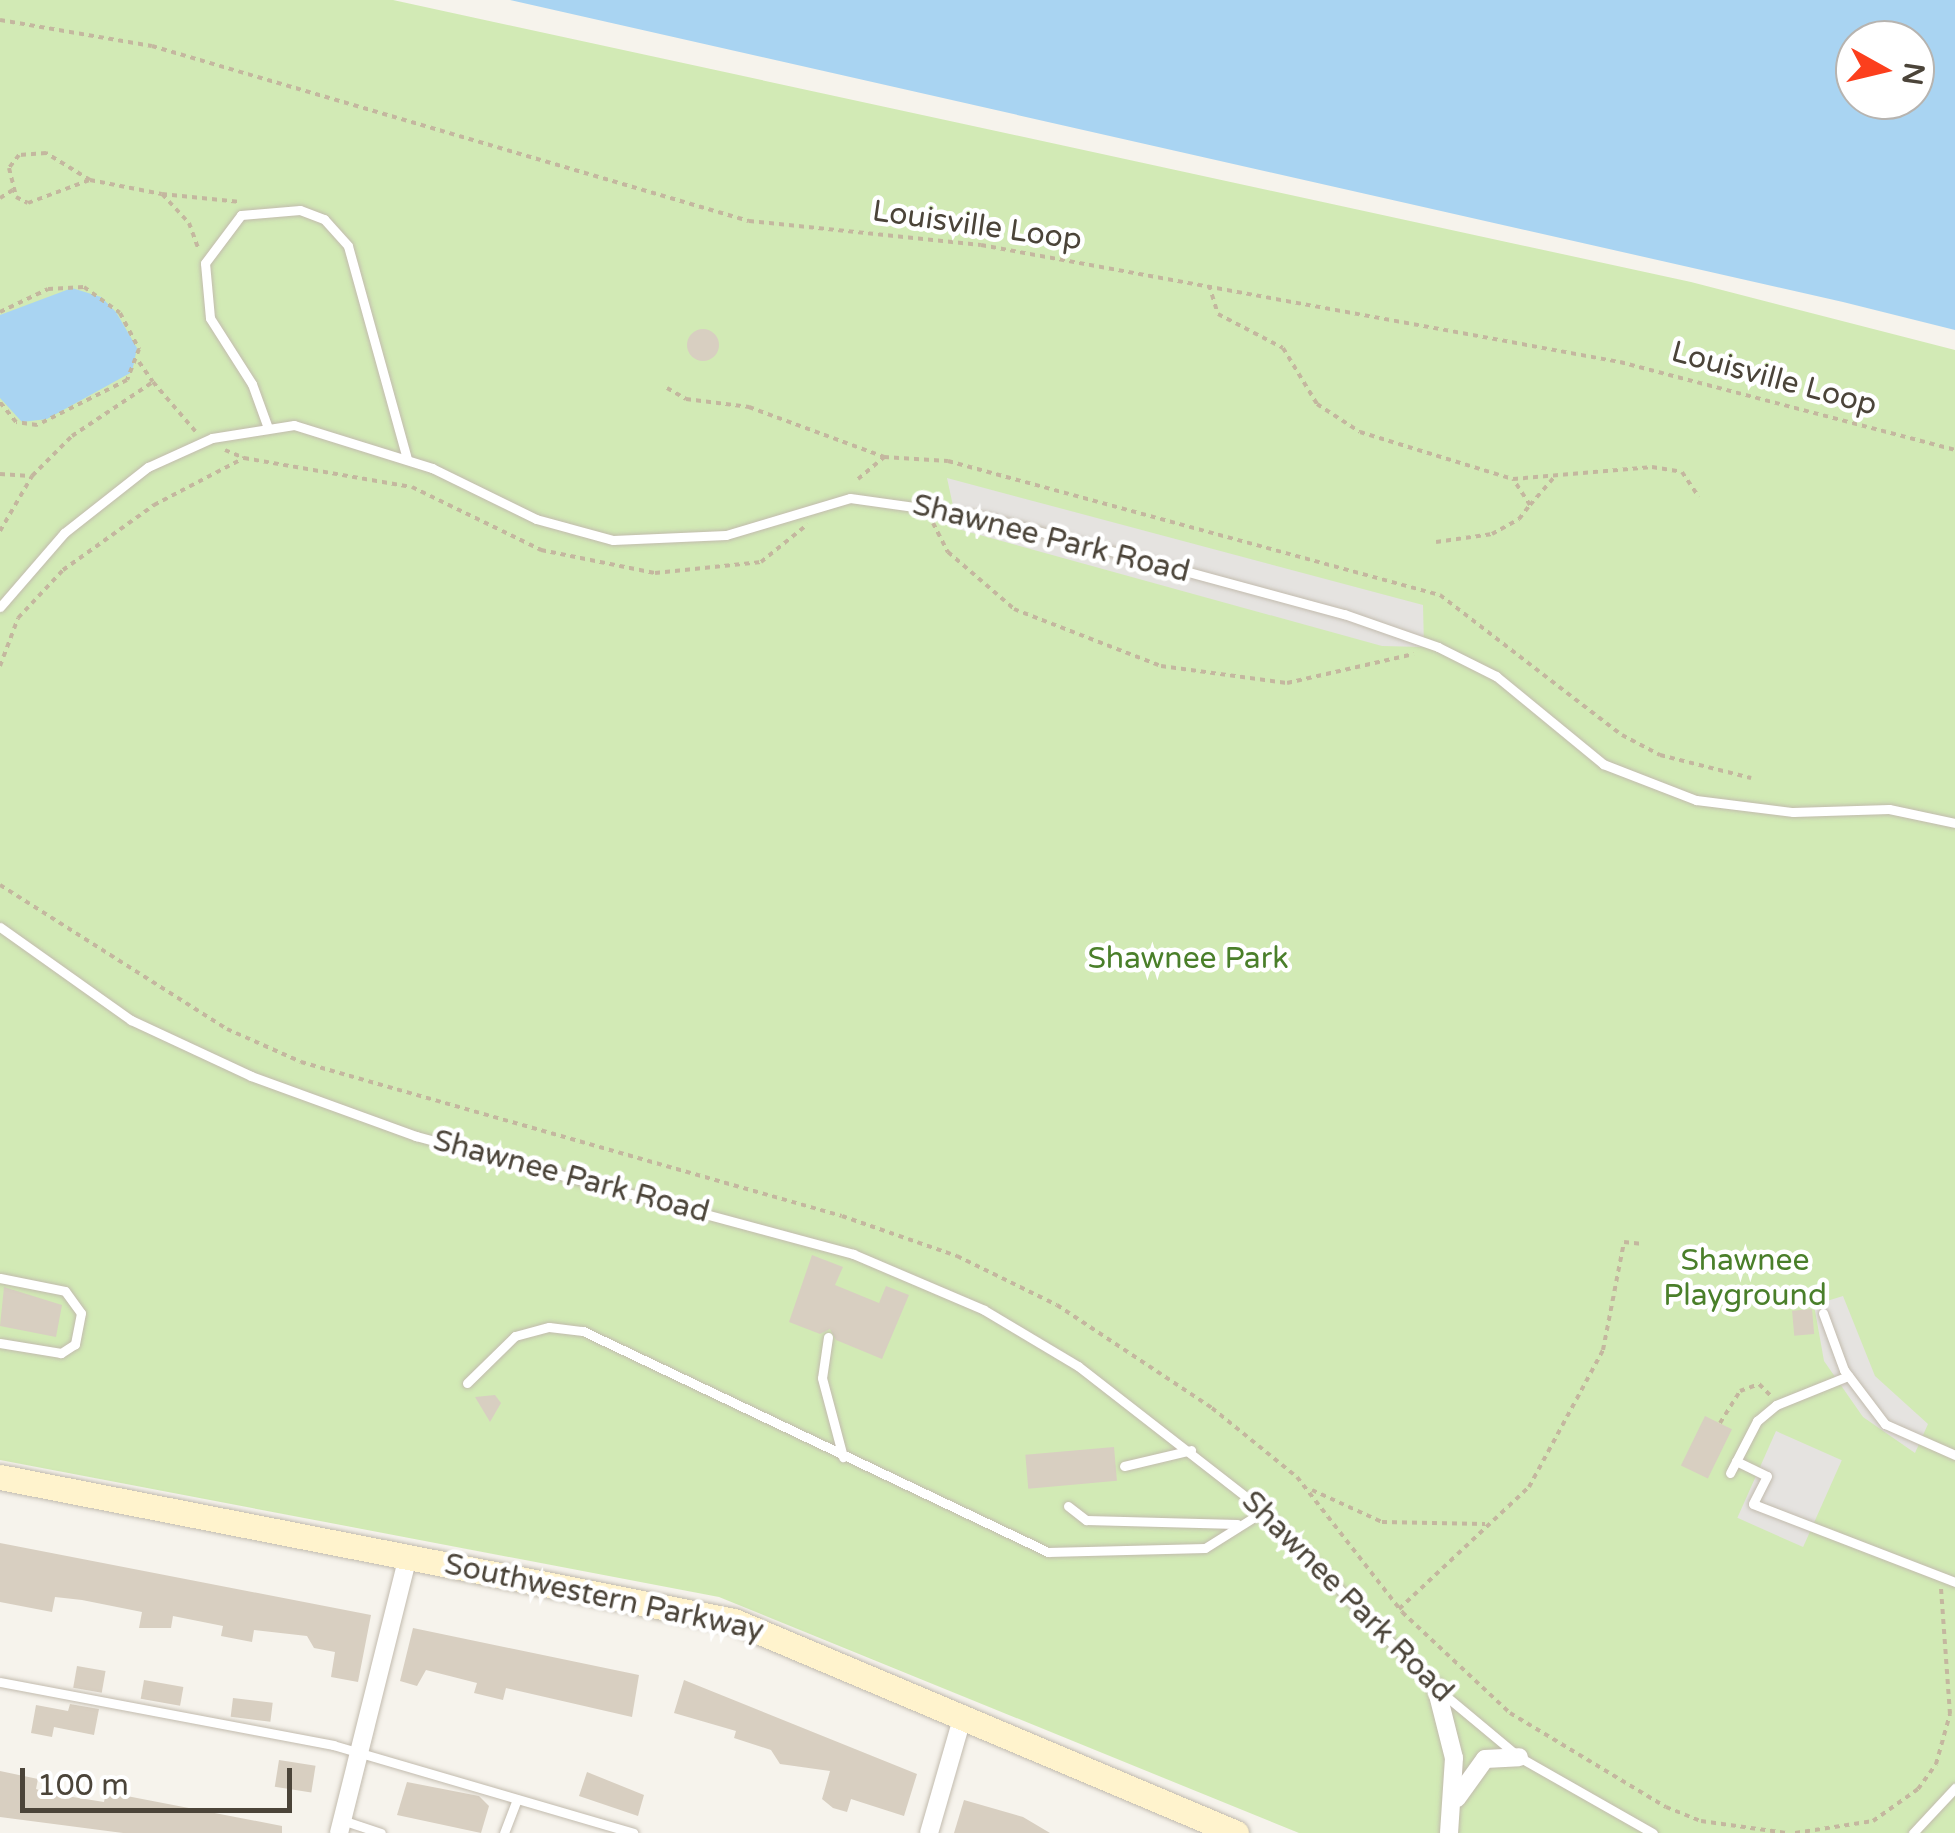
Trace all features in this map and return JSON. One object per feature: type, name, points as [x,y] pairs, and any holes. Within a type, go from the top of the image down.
[{"type":"street","name":"Southwestern Parkway","points":[[0,1477],[734,1621],[963,1714],[1236,1833]]},
{"type":"street","points":[[340,1827],[408,1556]]},
{"type":"street","points":[[1436,1687],[1451,1736],[1454,1803],[1448,1833]]},
{"type":"street","points":[[928,1833],[963,1714]]},
{"type":"street","points":[[1454,1803],[1484,1759],[1519,1757]]},
{"type":"lane","points":[[268,428],[252,384],[216,332],[205,277],[208,252],[226,226],[264,208],[310,212],[348,246],[406,459]]},
{"type":"lane","name":"Shawnee Park Road","points":[[0,607],[64,533],[148,468],[212,438],[268,428],[315,428],[406,459],[536,519],[640,543],[726,535],[850,498],[924,506],[1325,609],[1438,648],[1487,670],[1602,764],[1645,784],[1741,808],[1890,809],[1955,823]]},
{"type":"lane","name":"Shawnee Park Road","points":[[0,927],[131,1020],[250,1076],[416,1136],[770,1229],[942,1288],[1078,1366],[1191,1450],[1264,1511],[1436,1687],[1519,1757],[1654,1833]]},
{"type":"lane","points":[[0,1278],[65,1291],[81,1313],[75,1344],[61,1353],[0,1343]]},
{"type":"lane","points":[[1822,1313],[1848,1376],[1885,1424],[1955,1455]]},
{"type":"lane","points":[[467,1383],[515,1336],[549,1327],[584,1331],[1048,1552],[1205,1548],[1264,1511]]},
{"type":"lane","points":[[828,1337],[822,1378],[842,1457]]},
{"type":"lane","points":[[1730,1473],[1776,1404],[1848,1376]]},
{"type":"lane","points":[[1124,1466],[1191,1450]]},
{"type":"lane","points":[[1736,1462],[1766,1476],[1753,1504],[1955,1582]]},
{"type":"lane","points":[[1068,1506],[1086,1520],[1240,1524]]},
{"type":"lane","points":[[0,1682],[359,1755],[633,1833]]},
{"type":"lane","points":[[1913,1833],[1955,1788]]},
{"type":"lane","points":[[504,1833],[518,1799]]},
{"type":"lane","points":[[340,1827],[381,1833]]},
{"type":"path","name":"Louisville Loop","points":[[0,20],[152,46],[749,220],[981,245],[1620,362],[1955,450]]},
{"type":"path","points":[[90,180],[83,170],[31,152],[8,168],[13,190],[28,203],[90,180],[264,208]]},
{"type":"path","points":[[0,198],[13,190]]},
{"type":"path","points":[[162,194],[189,223],[205,277]]},
{"type":"path","points":[[1209,286],[1218,314],[1294,358],[1332,418],[1513,479],[1652,466],[1682,472],[1699,496]]},
{"type":"path","points":[[0,312],[48,289],[97,291],[136,339],[139,362],[187,427]]},
{"type":"path","points":[[0,402],[16,422],[37,426],[126,380],[139,362]]},
{"type":"path","points":[[0,531],[32,476],[72,436],[153,382]]},
{"type":"path","points":[[667,388],[686,399],[750,407],[884,457],[948,461],[1440,595],[1622,735],[1660,755],[1751,778]]},
{"type":"path","points":[[218,446],[244,458],[412,487],[541,550],[655,574],[760,562],[816,517]]},
{"type":"path","points":[[858,479],[884,457]]},
{"type":"path","points":[[0,666],[18,618],[63,570],[154,505],[244,458]]},
{"type":"path","points":[[1436,542],[1506,529],[1558,472]]},
{"type":"path","points":[[0,474],[32,476]]},
{"type":"path","points":[[1513,479],[1530,505]]},
{"type":"path","points":[[924,506],[948,552],[1014,609],[1161,666],[1287,683],[1438,648]]},
{"type":"path","points":[[0,885],[228,1029],[301,1062],[842,1216],[989,1271],[1128,1349],[1308,1488],[1382,1522],[1485,1524]]},
{"type":"path","points":[[1399,1609],[1545,1463],[1603,1350],[1624,1242],[1642,1244]]},
{"type":"path","points":[[1720,1423],[1748,1386],[1764,1386],[1776,1404]]},
{"type":"path","points":[[1308,1488],[1399,1609],[1510,1713],[1617,1783],[1700,1821],[1786,1833]]},
{"type":"path","points":[[1795,1833],[1873,1821],[1918,1789],[1936,1764],[1950,1714],[1940,1579]]},
{"type":"green space","name":"Shawnee Park","points":[[0,0],[393,0],[1691,282],[1955,350],[1955,1833],[1299,1833],[719,1597],[0,1460]]},
{"type":"shaded area","points":[[947,478],[1423,605],[1424,647],[1382,646],[958,529]]},
{"type":"shaded area","points":[[1843,1296],[1875,1376],[1928,1424],[1915,1453],[1863,1417],[1824,1361],[1814,1305]]},
{"type":"shaded area","points":[[1776,1431],[1842,1460],[1803,1547],[1737,1518]]},
{"type":"water","points":[[510,0],[1955,0],[1955,330],[1843,302]]},
{"type":"water","points":[[72,288],[101,297],[116,312],[137,348],[132,372],[47,419],[22,422],[0,398],[0,315]]},
{"type":"building","points":[[703,329],[715,333],[719,345],[715,357],[703,361],[691,357],[687,345],[691,333]]},
{"type":"building","points":[[812,1255],[843,1267],[835,1285],[879,1303],[886,1286],[909,1295],[882,1359],[836,1340],[830,1329],[820,1334],[789,1322]]},
{"type":"building","points":[[4,1287],[62,1305],[56,1337],[0,1326]]},
{"type":"building","points":[[1812,1309],[1814,1334],[1794,1336],[1792,1311]]},
{"type":"building","points":[[495,1395],[501,1403],[490,1422],[475,1397]]},
{"type":"building","points":[[1705,1416],[1732,1429],[1708,1479],[1681,1465]]},
{"type":"building","points":[[1114,1447],[1117,1481],[1028,1489],[1025,1455]]},
{"type":"building","points":[[0,1543],[371,1615],[358,1682],[331,1677],[335,1652],[314,1648],[307,1636],[254,1630],[252,1642],[221,1636],[223,1626],[173,1616],[171,1628],[139,1628],[142,1612],[82,1600],[55,1597],[52,1612],[0,1602]]},
{"type":"building","points":[[413,1628],[639,1675],[632,1717],[506,1688],[503,1700],[474,1693],[477,1683],[426,1670],[417,1686],[400,1681]]},
{"type":"building","points":[[77,1666],[106,1671],[102,1693],[73,1688]]},
{"type":"building","points":[[144,1680],[183,1687],[180,1706],[141,1699]]},
{"type":"building","points":[[684,1680],[917,1774],[904,1816],[851,1799],[847,1812],[833,1808],[822,1799],[830,1771],[780,1764],[771,1750],[734,1738],[736,1731],[674,1713]]},
{"type":"building","points":[[233,1698],[273,1703],[270,1722],[231,1717]]},
{"type":"building","points":[[70,1704],[99,1709],[94,1735],[54,1727],[52,1737],[31,1733],[36,1705],[68,1711]]},
{"type":"building","points":[[279,1760],[316,1766],[311,1792],[275,1787]]},
{"type":"building","points":[[0,1771],[38,1779],[36,1789],[48,1793],[104,1802],[106,1792],[282,1826],[282,1833],[123,1833],[0,1817]]},
{"type":"building","points":[[587,1772],[644,1795],[638,1816],[579,1796]]},
{"type":"building","points":[[407,1782],[479,1796],[489,1806],[481,1833],[397,1815]]},
{"type":"building","points":[[964,1800],[1023,1817],[1050,1833],[954,1833]]},
{"type":"park label","name":"Shawnee Playground","points":[[1745,1278]]}]
